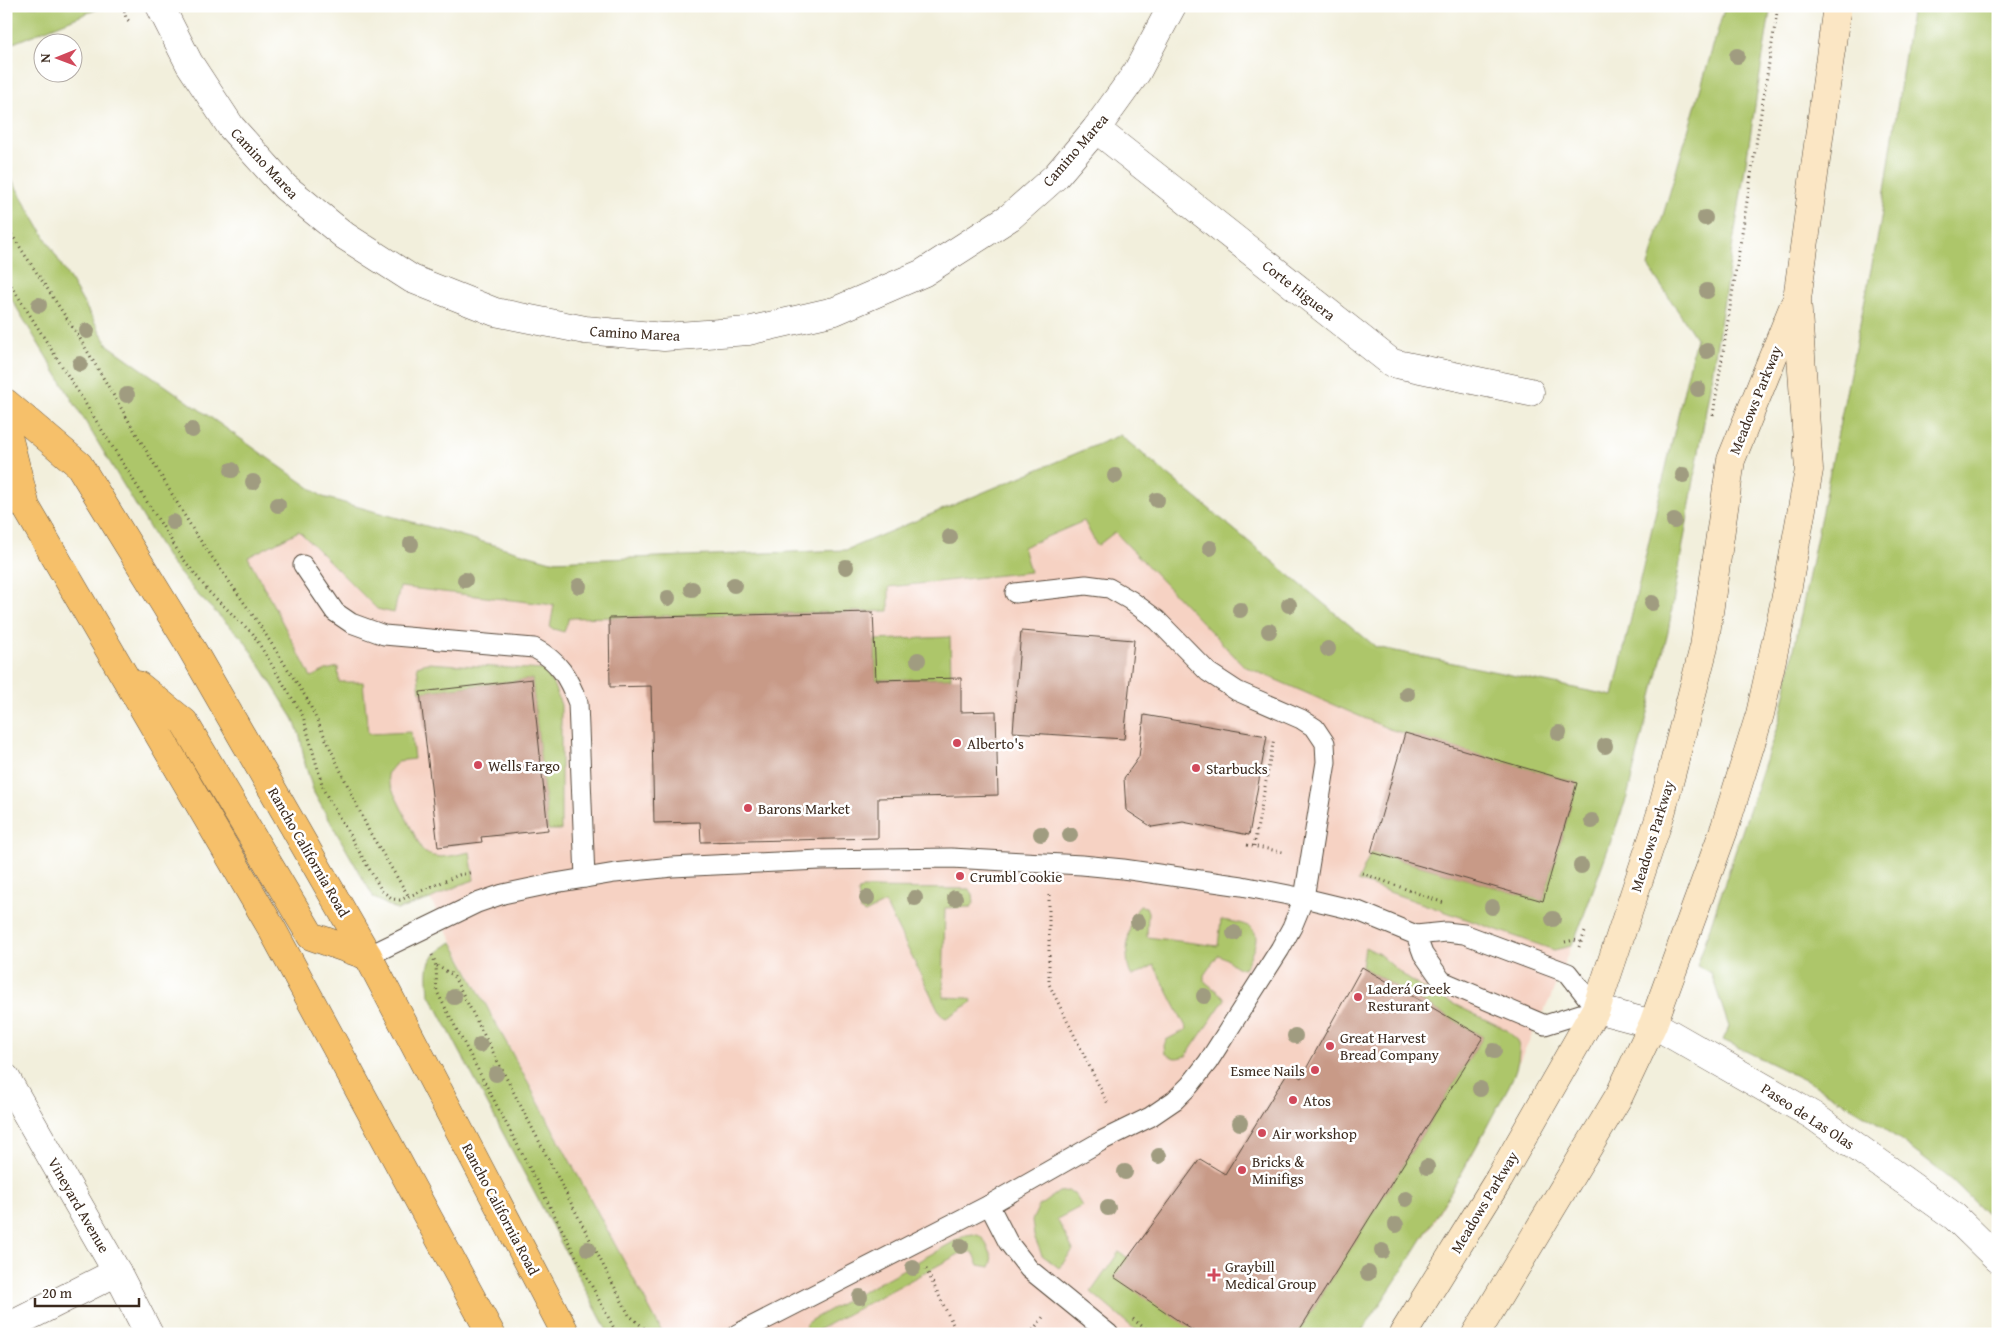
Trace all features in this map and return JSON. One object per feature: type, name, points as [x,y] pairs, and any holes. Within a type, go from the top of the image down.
[{"type":"main road","name":"Meadows Parkway","points":[[1476,1334],[1619,1096],[1653,1024],[1725,827],[1757,723],[1787,591],[1809,470],[1797,299],[1837,6]]},
{"type":"main road","name":"Meadows Parkway","points":[[1403,1334],[1499,1179],[1596,1010],[1662,810],[1704,647],[1730,460],[1797,299]]},
{"type":"main road","name":"Rancho California Road","points":[[6,403],[79,465],[186,639],[368,956],[566,1334]]},
{"type":"main road","points":[[6,428],[26,507],[272,929],[491,1334]]},
{"type":"main road","points":[[125,675],[184,722],[311,936],[368,956]]},
{"type":"street","name":"Camino Marea","points":[[160,6],[188,63],[231,127],[285,187],[345,236],[412,279],[495,312],[585,330],[664,337],[748,331],[835,312],[923,273],[1010,217],[1056,176],[1096,129],[1137,72],[1172,6]]},
{"type":"street","name":"Corte Higuera","points":[[1096,129],[1392,363],[1530,392]]},
{"type":"street","name":"Paseo de Las Olas","points":[[1596,1010],[1653,1024],[1812,1115],[1955,1217],[1998,1259]]},
{"type":"street","name":"Vineyard Avenue","points":[[6,1078],[117,1272],[149,1334]]},
{"type":"street","points":[[6,1328],[117,1272]]},
{"type":"lane","points":[[303,565],[335,612],[351,623],[384,635],[534,648],[549,656],[560,668],[571,685],[578,703],[585,878]]},
{"type":"lane","points":[[738,1334],[989,1205],[1103,1140],[1150,1117],[1176,1100],[1190,1085],[1218,1046],[1280,949],[1304,898],[1326,762],[1325,743],[1315,728],[1301,719],[1237,691],[1208,672],[1157,620],[1130,600],[1109,588],[1086,585],[1015,593]]},
{"type":"lane","points":[[368,956],[477,903],[503,894],[585,878],[672,867],[740,862],[951,858],[1082,865],[1242,886],[1358,911],[1416,935],[1446,932],[1464,934],[1568,973],[1596,1010],[1546,1025],[1442,981],[1423,954],[1416,935]]},
{"type":"lane","points":[[989,1205],[1008,1242],[1029,1269],[1109,1334]]},
{"type":"path","points":[[1712,416],[1778,6]]},
{"type":"path","points":[[6,226],[79,337],[195,533],[257,620],[307,699],[369,831],[409,897]]},
{"type":"path","points":[[6,277],[181,556],[209,592],[253,634],[303,716],[324,791],[382,891],[394,899],[400,900],[459,875],[473,872]]},
{"type":"path","points":[[1254,846],[1281,710]]},
{"type":"path","points":[[1049,895],[1048,984],[1110,1108]]},
{"type":"path","points":[[400,900],[419,930],[437,966],[453,975],[629,1315],[645,1329],[646,1334]]},
{"type":"path","points":[[1568,973],[1588,924]]},
{"type":"path","points":[[437,966],[435,980],[437,992],[617,1334]]},
{"type":"path","points":[[924,1266],[958,1333]]},
{"type":"shaded area","points":[[1084,521],[1115,531],[1244,666],[1389,729],[1627,797],[1550,999],[1473,1154],[1434,1222],[1360,1334],[663,1334],[247,557],[299,531],[377,609],[400,587],[555,605],[550,628],[564,632],[568,618],[889,611],[889,587],[1030,572],[1022,547]]},
{"type":"green space","points":[[6,6],[105,6],[41,32],[32,32],[32,35],[6,46]]},
{"type":"green space","points":[[1725,6],[1771,6],[1710,387],[1668,632],[1627,797],[1577,934],[1571,946],[1554,950],[1358,881],[1371,852],[1543,901],[1577,783],[1389,729],[1244,666],[1115,532],[1097,546],[1084,521],[1023,547],[1030,572],[889,587],[889,611],[569,618],[564,632],[550,628],[554,605],[400,587],[394,613],[377,609],[299,531],[248,557],[311,677],[338,667],[339,682],[363,682],[368,734],[411,732],[414,759],[398,761],[387,774],[389,783],[422,850],[427,854],[439,857],[470,852],[474,880],[430,899],[397,910],[374,898],[314,793],[305,764],[300,736],[293,718],[244,640],[199,596],[170,562],[6,290],[6,170],[108,345],[323,497],[551,561],[846,550],[1120,435],[1376,647],[1613,696],[1696,338],[1648,266]]},
{"type":"green space","points":[[1912,6],[1998,6],[1998,1225],[1952,1180],[1876,1122],[1811,1083],[1723,1040],[1729,1027],[1711,973],[1697,966],[1780,718],[1880,225]]},
{"type":"green space","points":[[950,637],[951,678],[876,680],[875,640]]},
{"type":"green space","points":[[427,663],[544,670],[554,686],[561,705],[561,830],[548,830],[532,679],[420,692],[417,666]]},
{"type":"green space","points":[[862,888],[969,889],[973,894],[974,903],[971,907],[945,908],[943,997],[968,998],[972,1000],[971,1003],[946,1018],[941,1015],[885,903],[865,913],[861,911],[858,892]]},
{"type":"green space","points":[[1140,906],[1146,907],[1148,912],[1147,937],[1218,946],[1221,920],[1245,925],[1255,933],[1254,947],[1244,969],[1237,967],[1218,955],[1204,975],[1204,981],[1225,999],[1186,1056],[1183,1057],[1173,1057],[1165,1053],[1164,1046],[1166,1040],[1187,1029],[1154,965],[1135,975],[1131,975],[1129,968],[1127,960],[1128,939],[1132,919]]},
{"type":"green space","points":[[452,942],[663,1334],[609,1334],[429,993],[428,967],[430,962],[437,952]]},
{"type":"green space","points":[[1365,947],[1379,954],[1404,976],[1427,991],[1507,1030],[1519,1045],[1518,1061],[1509,1085],[1463,1171],[1413,1254],[1360,1334],[1297,1334],[1483,1037],[1362,967]]},
{"type":"green space","points":[[1068,1191],[1074,1193],[1082,1206],[1057,1219],[1073,1250],[1059,1268],[1042,1255],[1034,1236],[1032,1220],[1039,1206],[1059,1192]]},
{"type":"green space","points":[[973,1234],[981,1237],[986,1243],[992,1261],[990,1267],[979,1265],[973,1252],[961,1253],[818,1330],[817,1334],[806,1334],[806,1325],[811,1320],[966,1235]]},
{"type":"green space","points":[[1119,1252],[1128,1258],[1198,1334],[1140,1334],[1091,1292]]},
{"type":"building","points":[[873,612],[876,680],[961,678],[961,712],[996,711],[998,795],[878,798],[878,838],[701,842],[700,822],[654,823],[651,686],[610,687],[609,618]]},
{"type":"building","points":[[1021,631],[1134,640],[1124,739],[1013,732]]},
{"type":"building","points":[[532,679],[548,830],[481,837],[482,842],[438,847],[420,692]]},
{"type":"building","name":"Starbucks","points":[[1144,715],[1267,736],[1249,835],[1183,822],[1152,827],[1126,810],[1124,778],[1139,757]]},
{"type":"building","points":[[1405,733],[1577,783],[1543,901],[1371,852]]},
{"type":"building","points":[[1362,967],[1483,1037],[1297,1334],[1198,1334],[1114,1277],[1200,1159],[1225,1174],[1289,1070],[1301,1078]]},
{"type":"place","name":"Alberto's","points":[[957,743]]},
{"type":"place","name":"Wells Fargo","points":[[478,765]]},
{"type":"place","name":"Starbucks","points":[[1196,768]]},
{"type":"place","name":"Barons Market","points":[[748,808]]},
{"type":"place","name":"Crumbl Cookie","points":[[960,876]]},
{"type":"place","name":"Laderá Greek Resturant","points":[[1358,997]]},
{"type":"place","name":"Great Harvest Bread Company","points":[[1330,1046]]},
{"type":"place","name":"Esmee Nails","points":[[1315,1070]]},
{"type":"place","name":"Atos","points":[[1293,1100]]},
{"type":"place","name":"Air workshop","points":[[1262,1133]]},
{"type":"place","name":"Bricks & Minifigs","points":[[1242,1170]]},
{"type":"place","name":"Graybill Medical Group","points":[[1214,1275]]}]
